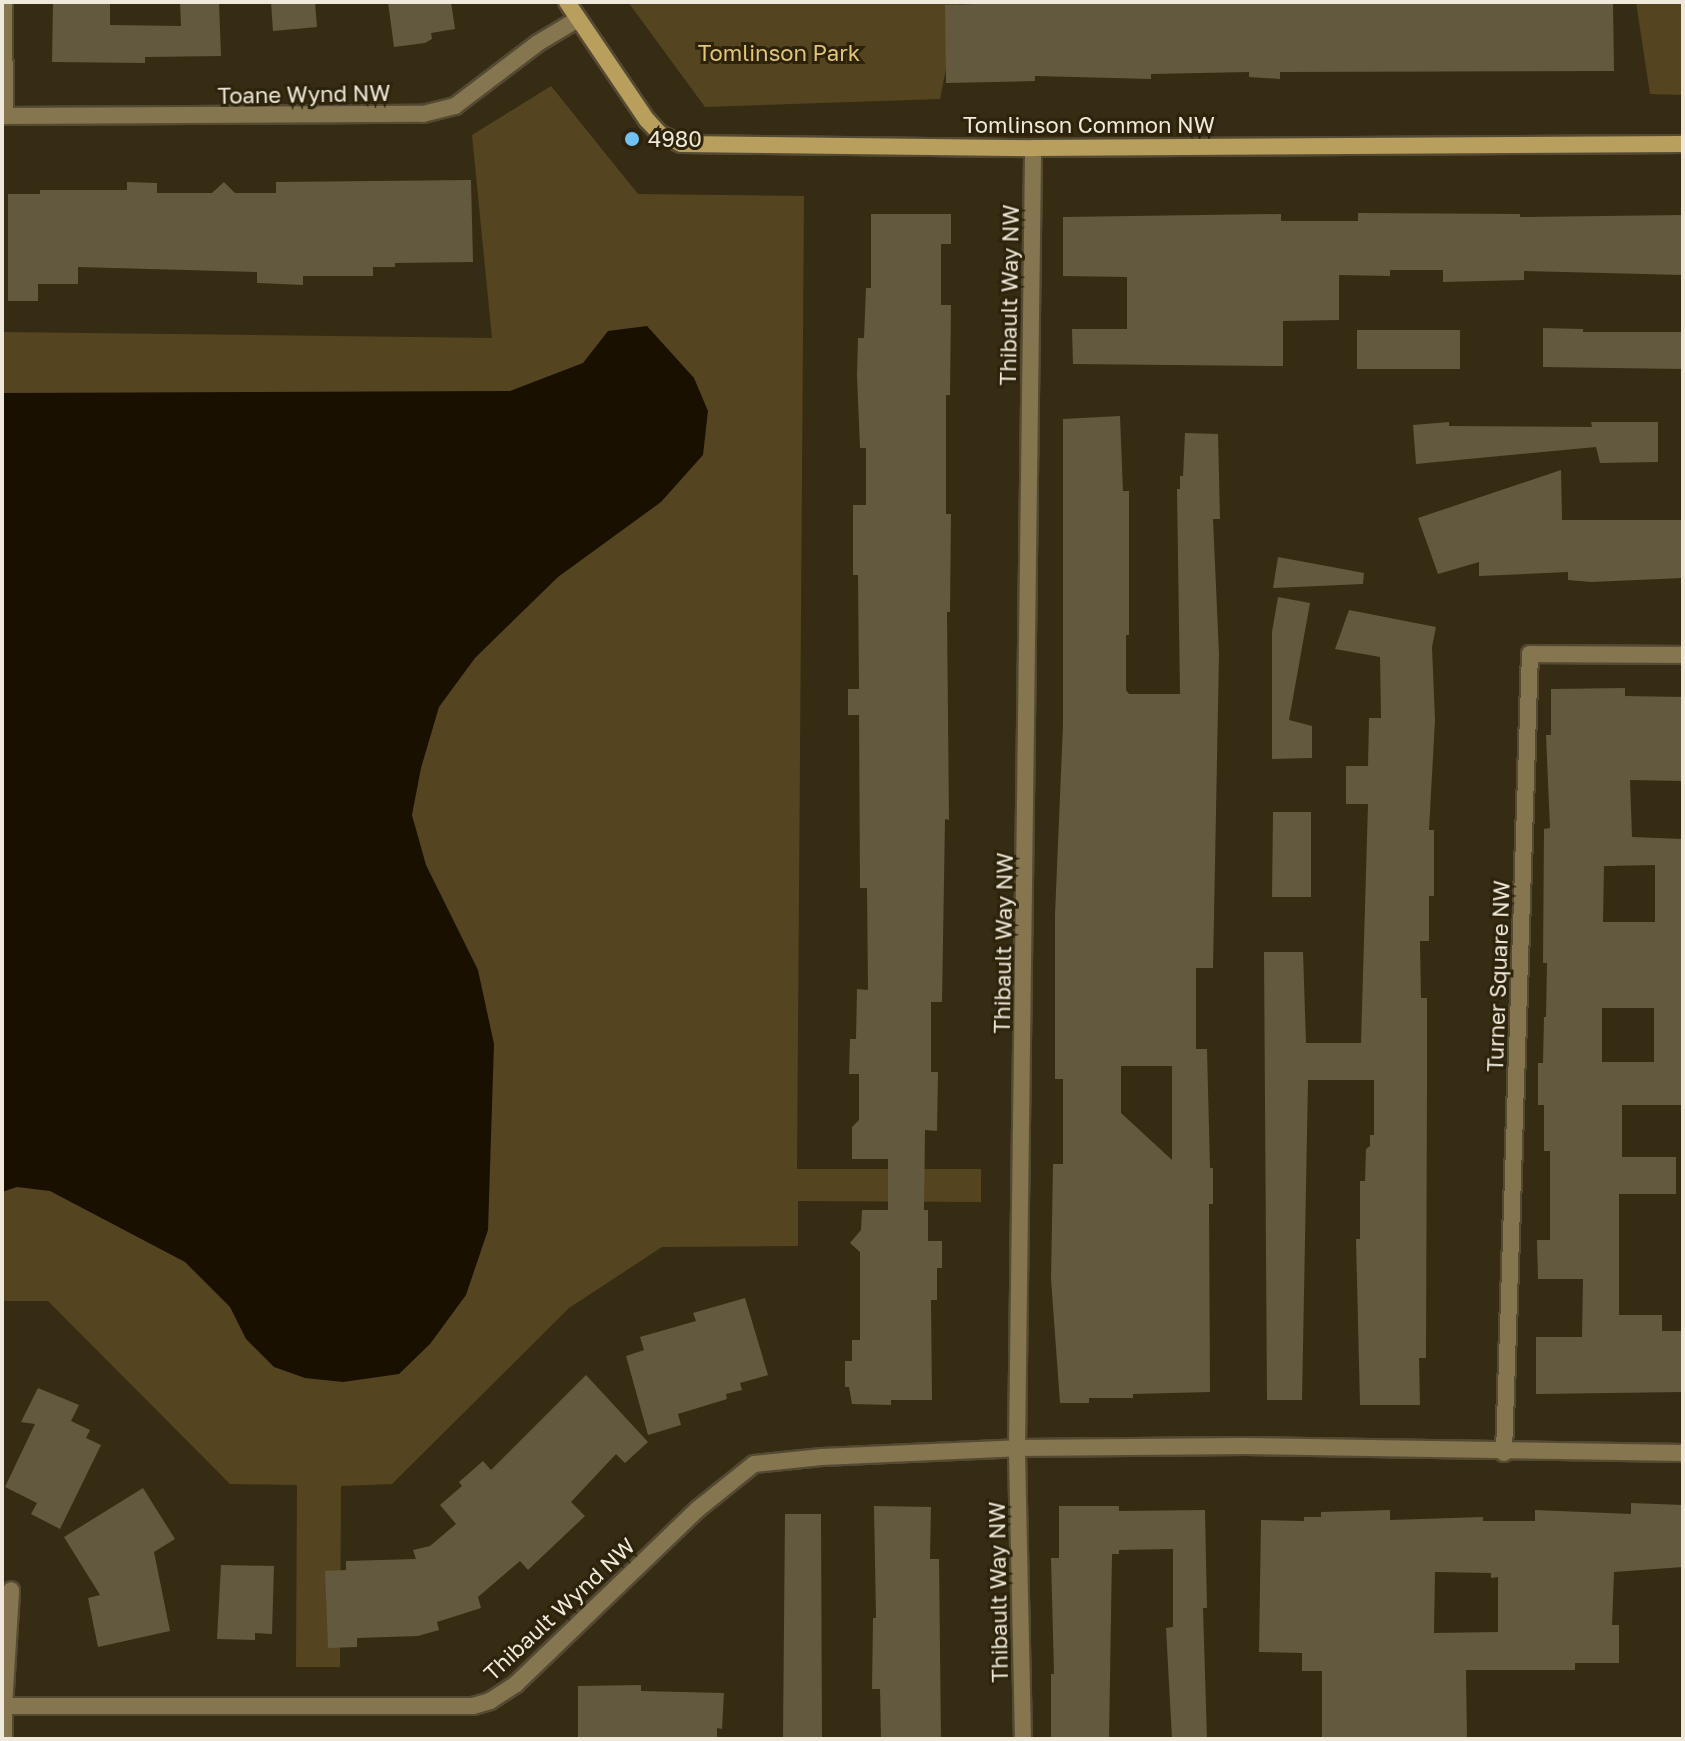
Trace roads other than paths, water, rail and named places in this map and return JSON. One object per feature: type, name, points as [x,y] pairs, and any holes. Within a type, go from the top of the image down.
[{"type":"street","points":[[4,2],[4,116]]},
{"type":"street","name":"Tomlinson Common NW","points":[[567,2],[647,120],[660,134],[681,144],[1033,148],[1683,144]]},
{"type":"street","name":"Toane Wynd NW","points":[[4,116],[423,114],[455,106],[538,43],[578,19]]},
{"type":"street","name":"Thibault Way NW","points":[[1023,1739],[1017,1448],[1033,148]]},
{"type":"street","name":"Turner Square NW","points":[[1504,1453],[1530,654],[1683,655]]},
{"type":"street","points":[[1017,1448],[1245,1446],[1504,1453],[1683,1453]]},
{"type":"street","name":"Thibault Wynd NW","points":[[4,1706],[473,1706],[490,1701],[516,1684],[698,1509],[754,1464],[822,1457],[1017,1448]]},
{"type":"street","points":[[4,1739],[11,1590]]},
{"type":"place","name":"4980","points":[[632,139]]},
{"type":"park label","name":"Tomlinson Park","points":[[779,53]]}]
